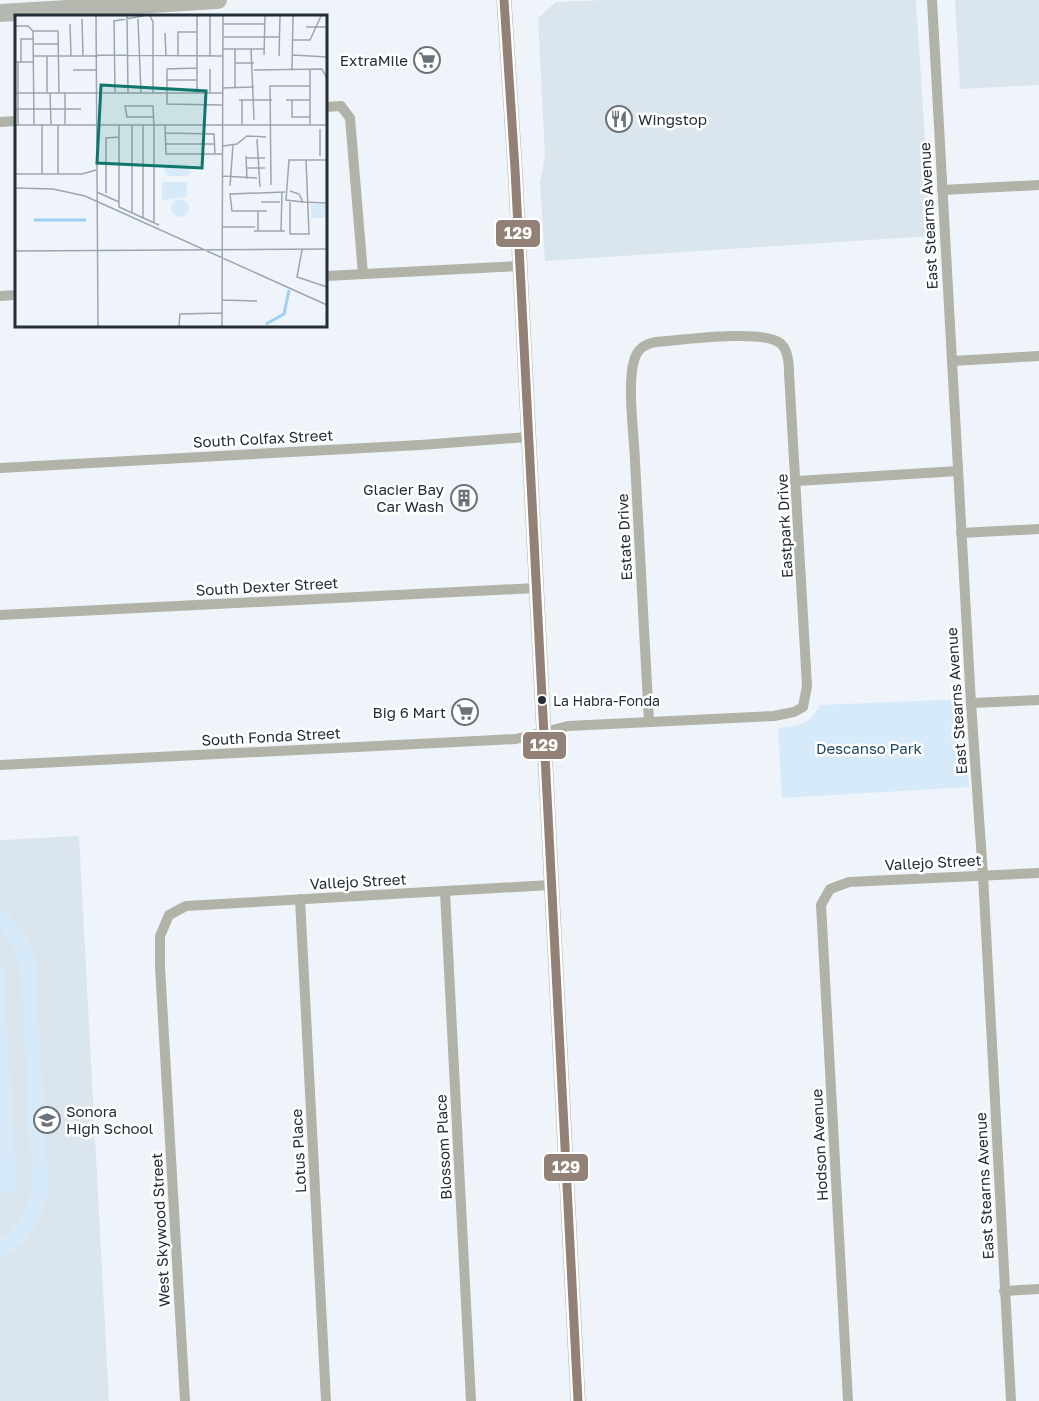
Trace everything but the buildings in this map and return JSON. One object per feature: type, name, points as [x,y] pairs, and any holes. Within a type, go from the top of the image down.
[{"type":"main road","points":[[0,13],[218,0]]},
{"type":"main road","points":[[504,0],[578,1401]]},
{"type":"street","name":"East Stearns Avenue","points":[[932,0],[1011,1401]]},
{"type":"street","points":[[327,107],[341,106],[350,118],[363,274]]},
{"type":"street","points":[[0,122],[15,121]]},
{"type":"street","points":[[942,190],[1039,185]]},
{"type":"street","points":[[327,276],[519,266]]},
{"type":"street","points":[[0,296],[15,295]]},
{"type":"street","name":"Estate Drive","points":[[649,723],[633,363],[638,351],[648,343],[754,336],[771,338],[782,344]]},
{"type":"street","name":"Eastpark Drive","points":[[782,344],[788,357],[797,481],[807,686],[803,707]]},
{"type":"street","points":[[952,361],[1039,356]]},
{"type":"street","name":"South Colfax Street","points":[[0,468],[408,446],[528,437]]},
{"type":"street","points":[[797,481],[958,471]]},
{"type":"street","points":[[961,533],[1039,529]]},
{"type":"street","name":"South Dexter Street","points":[[0,615],[536,588]]},
{"type":"street","points":[[971,704],[1039,700]]},
{"type":"street","name":"South Fonda Street","points":[[0,765],[516,739],[568,726],[774,716],[794,712],[803,707]]},
{"type":"street","name":"Vallejo Street","points":[[830,889],[849,882],[1039,873]]},
{"type":"street","name":"Vallejo Street","points":[[169,915],[186,906],[550,885]]},
{"type":"street","name":"Hodson Avenue","points":[[830,889],[821,905],[848,1401]]},
{"type":"street","name":"Blossom Place","points":[[445,891],[471,1401]]},
{"type":"street","name":"Lotus Place","points":[[300,899],[326,1401]]},
{"type":"street","name":"West Skywood Street","points":[[169,915],[160,936],[160,967],[185,1401]]},
{"type":"street","points":[[1004,1291],[1039,1289]]},
{"type":"shaded area","points":[[916,0],[931,236],[545,261],[540,183],[545,156],[538,18],[556,2]]},
{"type":"shaded area","points":[[955,0],[1039,0],[1039,85],[960,89]]},
{"type":"shaded area","name":"Sonora High School","points":[[79,836],[109,1401],[0,1401],[0,840]]},
{"type":"green space","name":"Descanso Park","points":[[963,699],[969,787],[782,798],[778,728],[808,721],[820,705]]},
{"type":"green space","points":[[0,908],[22,930],[35,959],[48,1188],[43,1210],[33,1230],[19,1246],[0,1258],[0,1239],[18,1223],[28,1202],[32,1186],[21,971],[14,948],[0,929]]},
{"type":"green space","points":[[0,965],[3,965],[17,1191],[0,1192]]},
{"type":"transit line","name":"129","points":[[504,0],[515,169],[578,1401]]},
{"type":"place","name":"ExtraMile","points":[[427,60]]},
{"type":"place","name":"Wingstop","points":[[619,119]]},
{"type":"place","name":"Glacier Bay Car Wash","points":[[464,498]]},
{"type":"place","name":"La Habra-Fonda","points":[[542,700]]},
{"type":"place","name":"Big 6 Mart","points":[[465,712]]},
{"type":"place","name":"Sonora High School","points":[[47,1120]]}]
